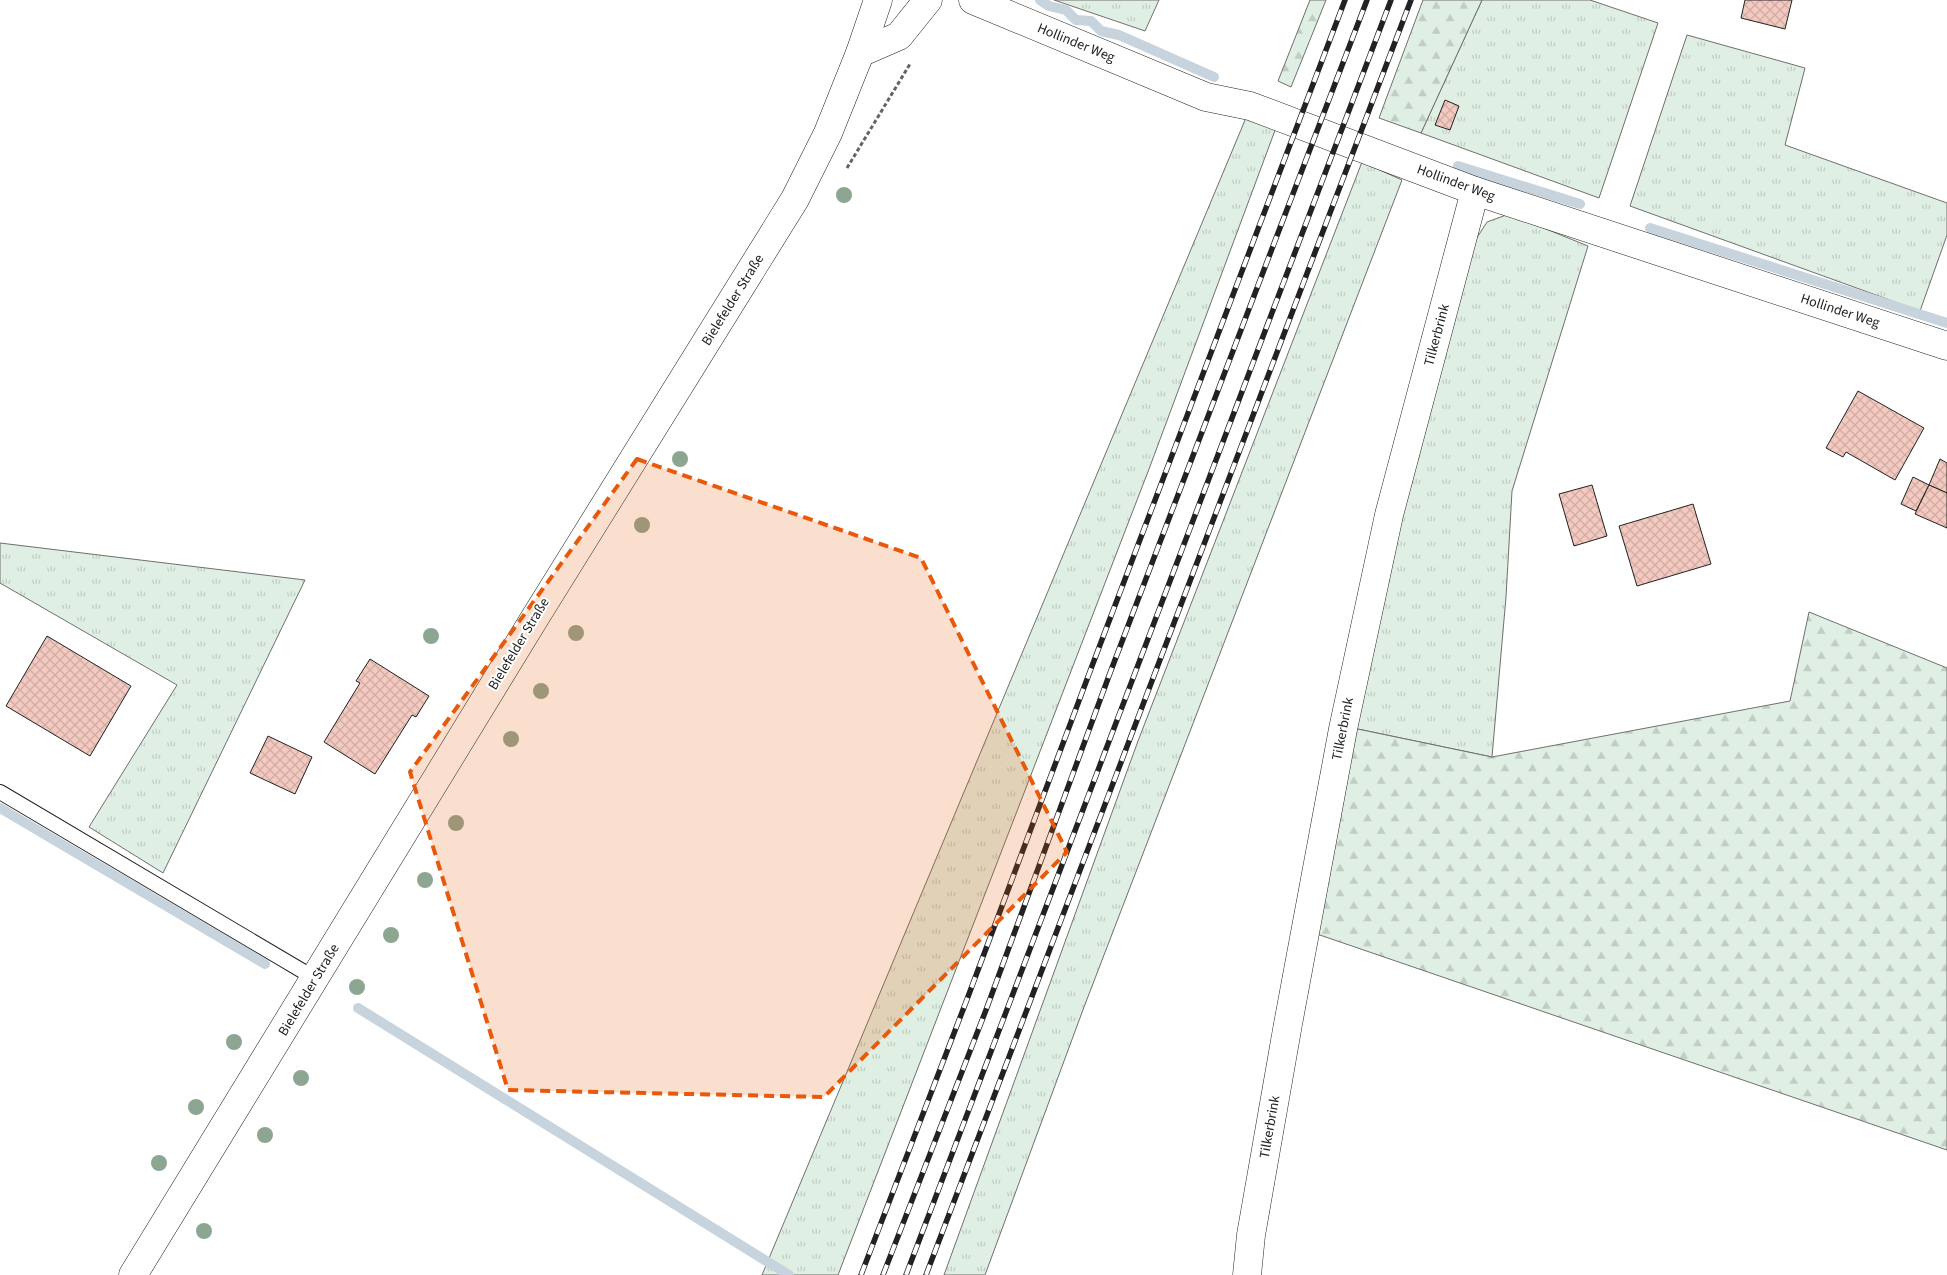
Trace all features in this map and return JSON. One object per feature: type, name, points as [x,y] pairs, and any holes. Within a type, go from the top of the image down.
[{"type":"street","name":"Bielefelder Straße","points":[[133,1275],[316,979],[541,608],[795,199],[828,133],[860,53],[878,0]]},
{"type":"street","points":[[860,53],[899,36],[928,0]]},
{"type":"street","name":"Hollinder Weg","points":[[973,0],[1206,97],[1250,106],[1475,191],[1947,346]]},
{"type":"street","name":"Tilkerbrink","points":[[1247,1275],[1251,1235],[1288,1024],[1343,729],[1389,515],[1475,191]]},
{"type":"lane","points":[[0,792],[316,979]]},
{"type":"highlighted area","points":[[637,459],[921,558],[1067,852],[824,1097],[508,1090],[410,772]]},
{"type":"green space","points":[[1054,0],[1159,0],[1145,31]]},
{"type":"green space","points":[[1310,0],[1326,0],[1291,87],[1278,81]]},
{"type":"green space","points":[[1423,0],[1482,0],[1421,133],[1379,118]]},
{"type":"green space","points":[[1482,0],[1590,0],[1658,23],[1599,198],[1421,133]]},
{"type":"green space","points":[[1687,35],[1805,68],[1785,145],[1947,203],[1947,235],[1920,311],[1630,206]]},
{"type":"green space","points":[[1248,113],[1277,125],[1149,469],[838,1275],[762,1275]]},
{"type":"green space","points":[[1362,162],[1402,180],[1084,1007],[985,1275],[944,1275],[1138,741]]},
{"type":"green space","points":[[1509,214],[1588,246],[1512,491],[1506,597],[1492,757],[1353,728],[1399,519],[1471,247],[1487,222]]},
{"type":"green space","points":[[0,543],[305,580],[163,873],[89,827],[177,685],[0,583]]},
{"type":"green space","points":[[1809,612],[1947,668],[1947,1150],[1314,933],[1353,728],[1492,757],[1790,701]]},
{"type":"building","points":[[1745,0],[1792,0],[1785,29],[1741,18]]},
{"type":"building","points":[[1445,100],[1459,106],[1450,130],[1435,125]]},
{"type":"building","points":[[1858,391],[1924,428],[1895,480],[1846,452],[1843,457],[1826,448]]},
{"type":"building","points":[[1940,459],[1947,463],[1947,493],[1929,485]]},
{"type":"building","points":[[1913,477],[1929,485],[1916,511],[1901,504]]},
{"type":"building","points":[[1592,485],[1607,536],[1574,546],[1559,494]]},
{"type":"building","points":[[1929,485],[1947,493],[1947,528],[1915,514]]},
{"type":"building","points":[[1693,504],[1711,564],[1637,586],[1619,526]]},
{"type":"building","points":[[47,636],[131,686],[90,756],[6,706]]},
{"type":"building","points":[[370,659],[429,696],[416,717],[412,715],[375,774],[324,742],[360,683],[356,681]]},
{"type":"building","points":[[268,736],[312,757],[295,794],[250,773]]},
{"type":"waterway","points":[[1040,0],[1049,6],[1066,10],[1076,20],[1091,21],[1101,31],[1119,35],[1214,77]]},
{"type":"waterway","points":[[1458,166],[1580,204]]},
{"type":"waterway","points":[[1650,228],[1947,323]]},
{"type":"waterway","points":[[0,808],[265,964]]},
{"type":"waterway","points":[[358,1008],[789,1275]]},
{"type":"railway","points":[[861,1275],[1345,0]]},
{"type":"railway","points":[[883,1275],[986,1010],[1110,673],[1367,0]]},
{"type":"railway","points":[[906,1275],[1391,0]]},
{"type":"railway","points":[[926,1275],[1411,0]]}]
